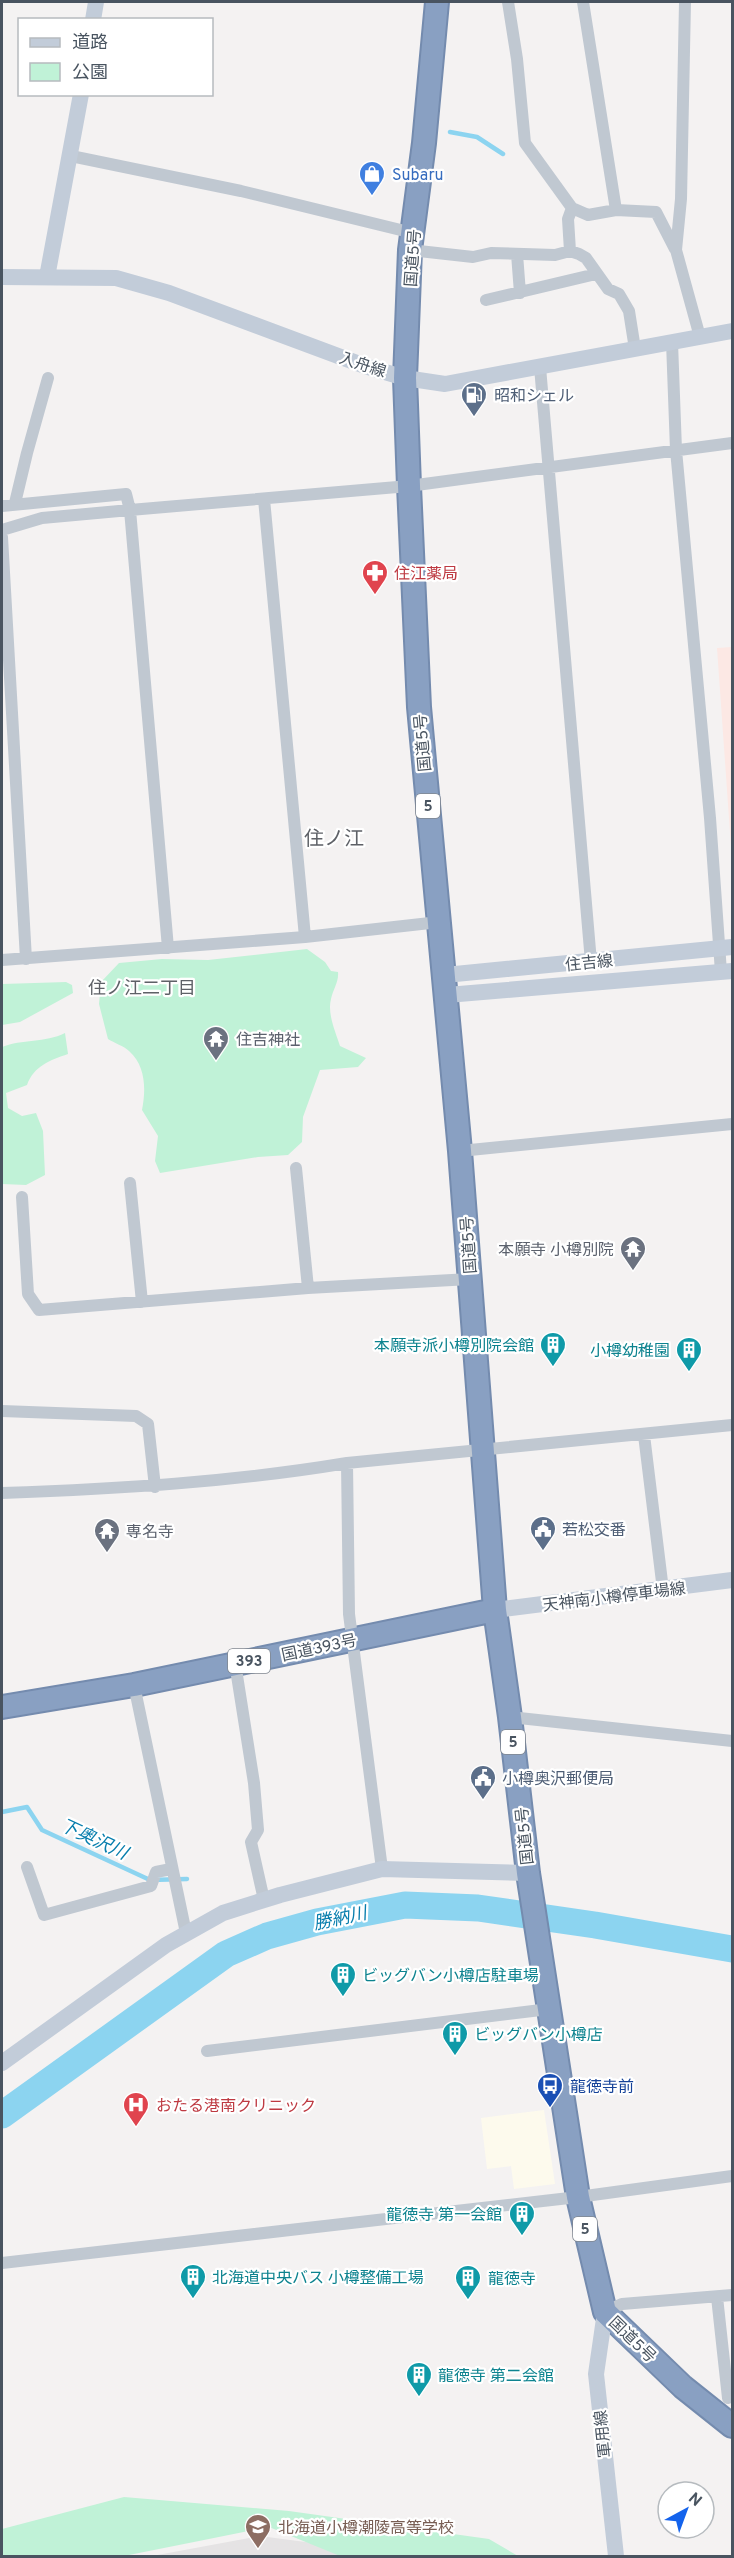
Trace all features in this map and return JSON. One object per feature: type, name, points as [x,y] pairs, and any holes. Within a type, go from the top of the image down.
[{"type":"highway","name":"国道5号","points":[[437,2],[412,242],[405,378],[419,707],[460,1151],[495,1610],[528,1874],[578,2196],[605,2312],[683,2387],[725,2402],[732,2426]]},
{"type":"highway","name":"国道393号","points":[[2,1707],[134,1685],[495,1610]]},
{"type":"street","points":[[93,18],[96,2]]},
{"type":"street","points":[[508,2],[517,59],[525,142],[572,208],[588,215],[616,210],[656,212],[676,250],[700,337]]},
{"type":"street","points":[[584,2],[616,210]]},
{"type":"street","points":[[676,250],[681,188],[685,2]]},
{"type":"street","points":[[48,278],[81,96]]},
{"type":"street","points":[[71,156],[241,192],[412,242],[473,257],[491,253],[555,255],[570,252],[586,258],[608,288],[619,294],[629,311],[635,349]]},
{"type":"street","points":[[570,252],[568,219],[572,208]]},
{"type":"street","points":[[517,254],[519,293]]},
{"type":"street","points":[[486,300],[596,274]]},
{"type":"street","name":"入舟線","points":[[2,277],[116,278],[169,293],[364,366],[405,378],[445,384],[732,331]]},
{"type":"street","points":[[672,342],[676,450],[710,818],[727,971]]},
{"type":"street","points":[[540,367],[591,962]]},
{"type":"street","points":[[15,503],[48,378]]},
{"type":"street","points":[[2,530],[42,518],[409,486],[732,443]]},
{"type":"street","points":[[2,506],[126,494],[130,510],[168,948]]},
{"type":"street","points":[[264,499],[305,937]]},
{"type":"street","points":[[2,537],[26,959]]},
{"type":"street","points":[[2,960],[305,937],[439,922]]},
{"type":"street","name":"住吉線","points":[[446,985],[591,962],[726,948]]},
{"type":"street","name":"住吉線","points":[[446,985],[727,971]]},
{"type":"street","points":[[460,1151],[732,1124]]},
{"type":"street","points":[[296,1168],[308,1288]]},
{"type":"street","points":[[130,1183],[142,1302]]},
{"type":"street","points":[[22,1197],[28,1294],[39,1310],[308,1288],[470,1279]]},
{"type":"street","points":[[2,1411],[136,1416],[148,1424],[155,1487]]},
{"type":"street","points":[[2,1493],[155,1487],[295,1472],[347,1463],[732,1425]]},
{"type":"street","points":[[644,1435],[663,1590]]},
{"type":"street","points":[[347,1463],[349,1614],[382,1869]]},
{"type":"street","name":"天神南小樽停車場線","points":[[495,1610],[732,1580]]},
{"type":"street","points":[[235,1663],[254,1783],[258,1830],[251,1842],[264,1899]]},
{"type":"street","points":[[134,1685],[186,1933]]},
{"type":"street","points":[[510,1718],[732,1742]]},
{"type":"street","points":[[27,1868],[44,1915],[151,1886],[156,1872],[171,1869]]},
{"type":"street","points":[[2,2063],[166,1945],[223,1913],[264,1899],[382,1869],[528,1874]]},
{"type":"street","points":[[207,2051],[549,2009]]},
{"type":"street","points":[[2,2263],[732,2176]]},
{"type":"street","points":[[605,2312],[622,2304],[732,2295]]},
{"type":"street","points":[[717,2297],[725,2402]]},
{"type":"street","name":"軍用線","points":[[605,2312],[596,2374],[616,2556]]},
{"type":"shaded area","points":[[732,647],[732,861],[717,648]]},
{"type":"shaded area","points":[[544,2110],[555,2184],[514,2189],[511,2166],[487,2169],[481,2118]]},
{"type":"shaded area","name":"北海道小樽潮陵高等学校","points":[[260,2536],[313,2543],[344,2556],[152,2556]]},
{"type":"green space","points":[[307,949],[325,962],[331,971],[338,972],[330,1011],[340,1046],[366,1058],[358,1067],[320,1070],[303,1117],[302,1142],[288,1155],[258,1157],[160,1173],[155,1161],[158,1136],[142,1110],[144,1086],[142,1071],[129,1051],[108,1039],[99,1004],[101,982],[119,963],[162,959],[208,960]]},
{"type":"green space","points":[[66,982],[72,985],[73,993],[20,1022],[2,1025],[2,984]]},
{"type":"green space","points":[[65,1033],[68,1054],[38,1068],[27,1085],[6,1093],[8,1108],[22,1116],[36,1113],[43,1131],[45,1175],[26,1185],[2,1184],[2,1047]]},
{"type":"green space","points":[[124,2497],[289,2511],[489,2539],[518,2556],[340,2556],[269,2527],[124,2556],[2,2556],[2,2529]]},
{"type":"waterway","points":[[450,132],[477,137],[503,154]]},
{"type":"waterway","name":"下奥沢川","points":[[2,1812],[27,1807],[42,1830],[150,1880],[187,1879]]},
{"type":"waterway","name":"勝納川","points":[[2,2115],[226,1954],[267,1936],[317,1922],[405,1905],[478,1908],[595,1925],[732,1949]]},
{"type":"place","name":"Subaru","points":[[372,197]]},
{"type":"place","name":"昭和シェル","points":[[474,418]]},
{"type":"place","name":"住江薬局","points":[[375,596]]},
{"type":"place","name":"住吉神社","points":[[216,1062]]},
{"type":"place","name":"本願寺 小樽別院","points":[[633,1272]]},
{"type":"place","name":"本願寺派小樽別院会館","points":[[553,1368]]},
{"type":"place","name":"小樽幼稚園","points":[[689,1373]]},
{"type":"place","name":"若松交番","points":[[543,1552]]},
{"type":"place","name":"専名寺","points":[[107,1554]]},
{"type":"place","name":"小樽奥沢郵便局","points":[[483,1801]]},
{"type":"place","name":"ビッグバン小樽店駐車場","points":[[343,1998]]},
{"type":"place","name":"ビッグバン小樽店","points":[[455,2057]]},
{"type":"place","name":"龍徳寺前","points":[[550,2109]]},
{"type":"place","name":"おたる港南クリニック","points":[[136,2128]]},
{"type":"place","name":"龍徳寺 第一会館","points":[[522,2237]]},
{"type":"place","name":"北海道中央バス 小樽整備工場","points":[[193,2300]]},
{"type":"place","name":"龍徳寺","points":[[468,2301]]},
{"type":"place","name":"龍徳寺 第二会館","points":[[419,2398]]},
{"type":"place","name":"北海道小樽潮陵高等学校","points":[[258,2550]]},
{"type":"district","name":"住ノ江","points":[[334,838]]},
{"type":"district","name":"住ノ江二丁目","points":[[142,988]]}]
